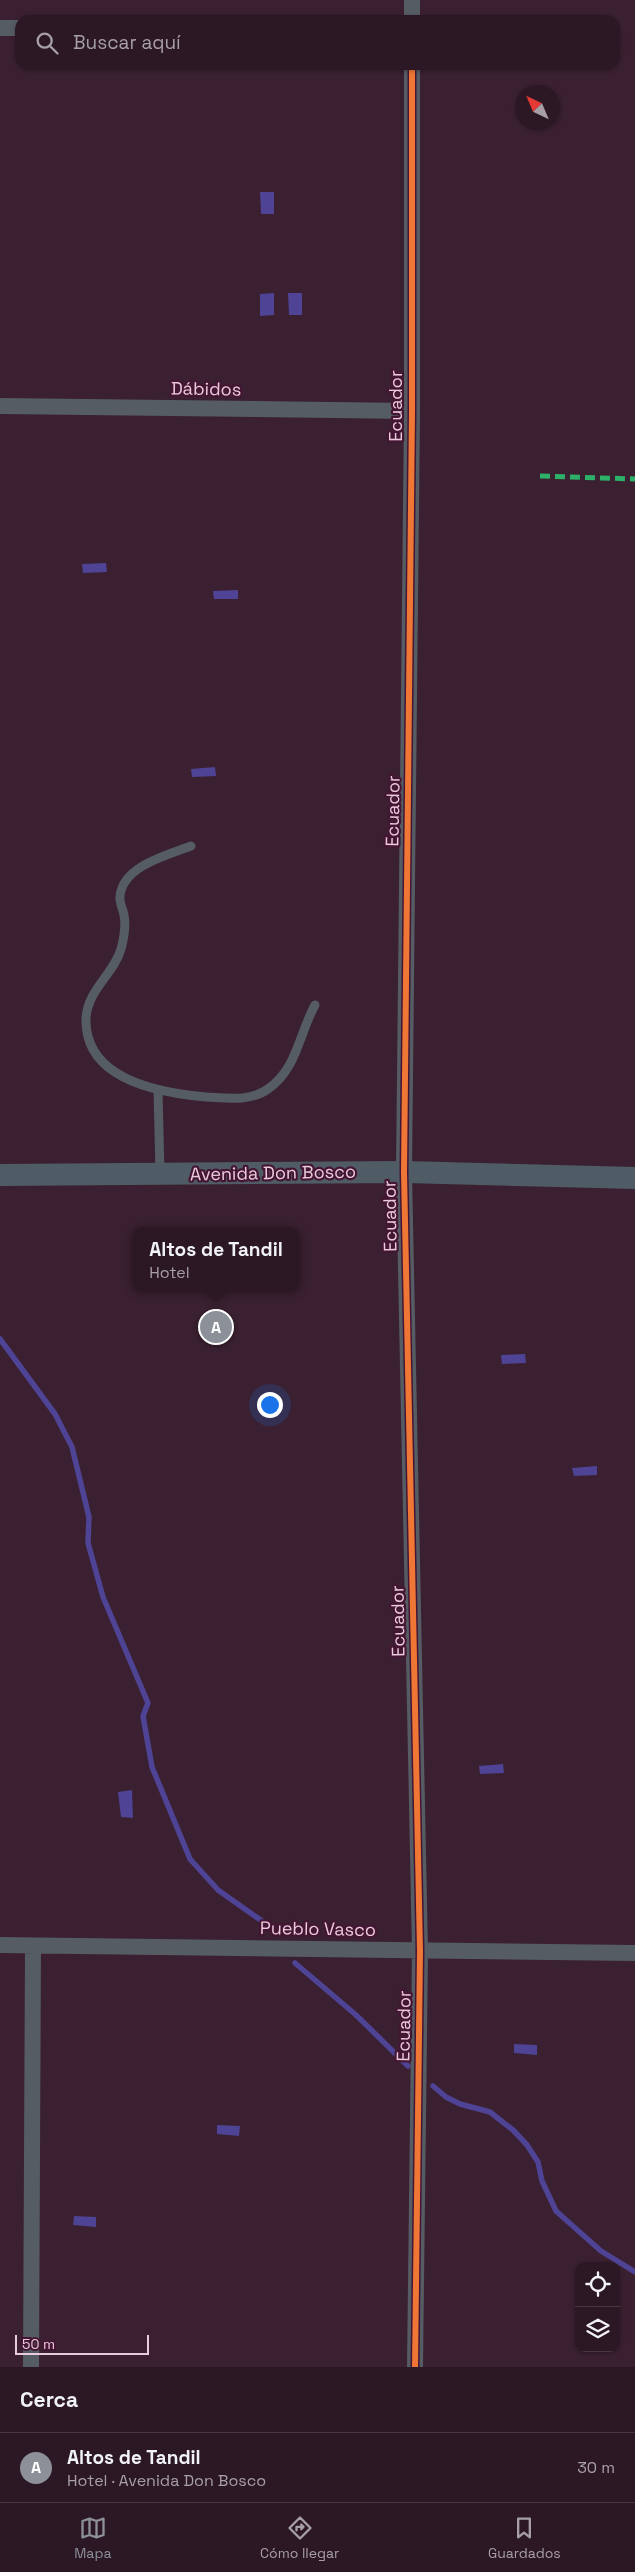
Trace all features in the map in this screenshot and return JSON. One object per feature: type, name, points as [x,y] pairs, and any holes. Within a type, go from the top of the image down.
[{"type":"main road","name":"Avenida Don Bosco","points":[[0,1175],[404,1172],[635,1178]]},
{"type":"street","points":[[412,0],[412,15]]},
{"type":"street","points":[[0,28],[15,28]]},
{"type":"street","name":"Ecuador","points":[[412,70],[412,411],[404,1172],[420,1951],[415,2367]]},
{"type":"street","name":"Dábidos","points":[[0,406],[412,411]]},
{"type":"street","name":"Pueblo Vasco","points":[[0,1945],[635,1952]]},
{"type":"street","points":[[31,2367],[33,1946]]},
{"type":"lane","points":[[190,846],[139,869],[126,882],[120,897],[124,917],[123,941],[119,957],[91,997],[86,1018],[89,1038],[96,1054],[111,1070],[145,1088],[225,1098],[250,1097],[267,1090],[284,1076],[315,1005]]},
{"type":"lane","points":[[158,1090],[160,1174]]},
{"type":"shaded area","points":[[260,192],[274,192],[274,214],[261,214]]},
{"type":"shaded area","points":[[274,293],[274,315],[260,316],[260,294]]},
{"type":"shaded area","points":[[288,293],[302,293],[302,315],[289,315]]},
{"type":"shaded area","points":[[106,563],[107,572],[83,573],[82,564]]},
{"type":"shaded area","points":[[238,590],[238,599],[214,599],[213,591]]},
{"type":"shaded area","points":[[215,767],[216,776],[192,777],[191,769]]},
{"type":"shaded area","points":[[525,1354],[526,1363],[502,1364],[501,1355]]},
{"type":"shaded area","points":[[597,1466],[597,1475],[574,1476],[572,1468]]},
{"type":"shaded area","points":[[503,1764],[504,1773],[480,1774],[479,1766]]},
{"type":"shaded area","points":[[132,1790],[133,1818],[121,1817],[118,1792]]},
{"type":"shaded area","points":[[514,2044],[537,2045],[537,2055],[514,2053]]},
{"type":"shaded area","points":[[217,2125],[240,2126],[239,2136],[217,2134]]},
{"type":"shaded area","points":[[74,2216],[96,2217],[96,2227],[73,2225]]},
{"type":"waterway","points":[[0,1339],[55,1414],[72,1447],[89,1517],[88,1543],[103,1597],[148,1703],[143,1716],[152,1767],[190,1859],[218,1890],[262,1921]]},
{"type":"waterway","points":[[295,1963],[356,2015],[408,2066]]},
{"type":"waterway","points":[[433,2086],[446,2097],[460,2104],[490,2112],[513,2130],[527,2145],[538,2162],[542,2181],[556,2211],[601,2251],[635,2272]]},
{"type":"marked path","points":[[540,476],[635,479]]},
{"type":"cycle path","points":[[412,70],[412,411],[404,1172],[420,1951],[415,2367]]},
{"type":"place","name":"Altos de Tandil","points":[[216,1327]]}]
